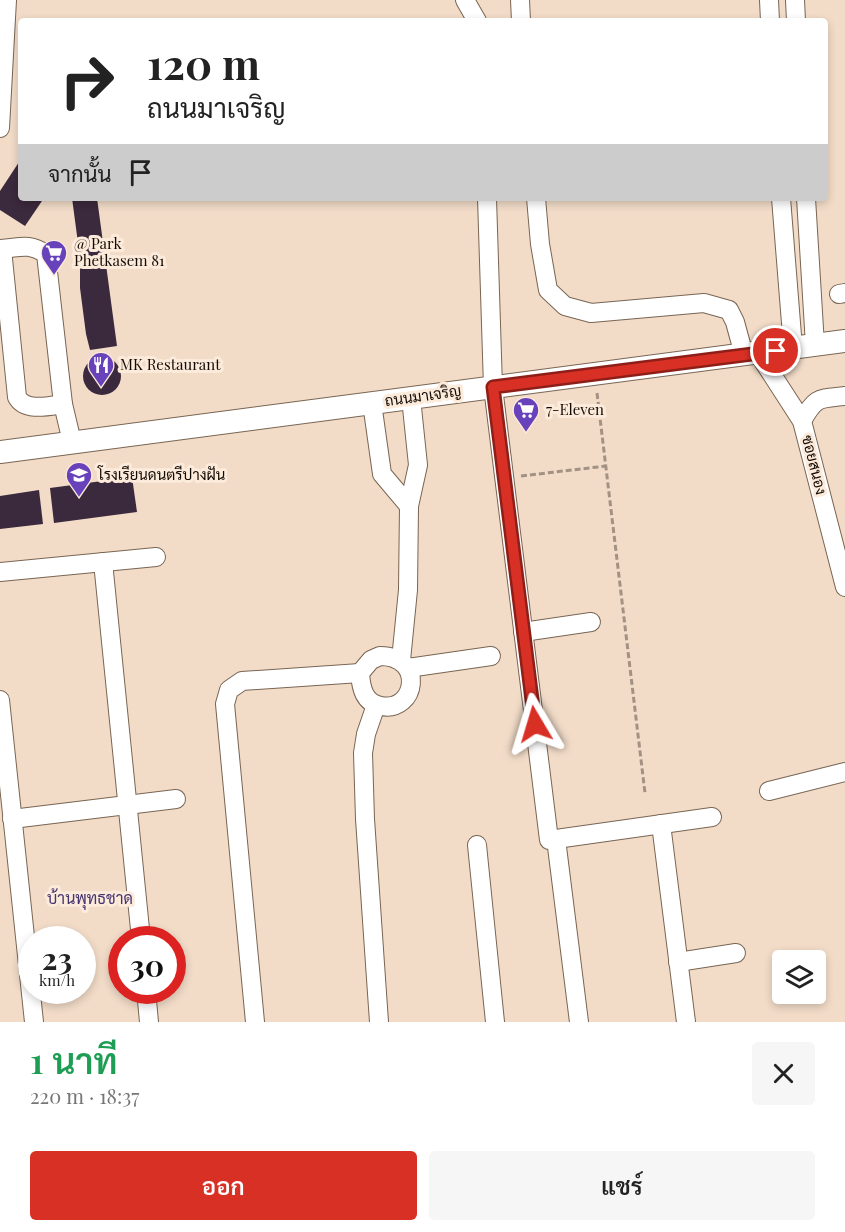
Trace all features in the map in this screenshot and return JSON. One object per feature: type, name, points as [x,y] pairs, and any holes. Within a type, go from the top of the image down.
[{"type":"main road","name":"ถนนมาเจริญ","points":[[0,452],[845,341]]},
{"type":"street","points":[[0,129],[3,20],[7,0]]},
{"type":"street","points":[[465,0],[475,18]]},
{"type":"street","points":[[520,0],[521,18]]},
{"type":"street","points":[[769,0],[770,18]]},
{"type":"street","points":[[795,0],[796,18]]},
{"type":"street","points":[[487,201],[493,387],[524,632],[579,1022]]},
{"type":"street","name":"ซอยสนอง","points":[[536,201],[540,244],[548,290],[565,306],[591,313],[704,303],[729,310],[751,354],[802,421],[845,587]]},
{"type":"street","points":[[781,201],[804,347]]},
{"type":"street","points":[[804,347],[806,201]]},
{"type":"street","points":[[63,404],[26,405],[20,403],[17,397],[1,249],[25,245],[35,247],[46,254],[63,404],[72,442]]},
{"type":"street","points":[[802,421],[817,400],[845,396]]},
{"type":"street","points":[[411,398],[418,465],[409,506],[405,664],[412,678],[405,698],[396,705],[386,707],[376,705],[361,689],[360,673],[371,660],[380,656],[391,656],[405,664],[491,656]]},
{"type":"street","points":[[372,404],[382,474],[409,506]]},
{"type":"street","points":[[0,572],[156,557]]},
{"type":"street","points":[[103,562],[140,926]]},
{"type":"street","points":[[524,632],[591,622]]},
{"type":"street","points":[[255,1022],[225,704],[229,690],[242,681],[360,673]]},
{"type":"street","points":[[0,700],[34,1022]]},
{"type":"street","points":[[376,705],[363,753],[365,819],[379,1022]]},
{"type":"street","points":[[769,791],[845,772]]},
{"type":"street","points":[[12,819],[176,799]]},
{"type":"street","points":[[553,840],[712,817]]},
{"type":"street","points":[[661,824],[686,1022]]},
{"type":"street","points":[[477,845],[495,1022]]},
{"type":"street","points":[[678,962],[736,952]]},
{"type":"street","points":[[147,1004],[149,1022]]},
{"type":"path","points":[[595,374],[645,793]]},
{"type":"path","points":[[505,478],[606,466]]},
{"type":"building","points":[[18,164],[18,201],[42,201],[25,226],[0,210],[0,191]]},
{"type":"building","points":[[72,201],[97,201],[117,346],[90,350],[80,288],[80,258]]},
{"type":"building","points":[[102,357],[115,363],[121,376],[115,389],[102,395],[89,389],[83,376],[89,363]]},
{"type":"building","points":[[132,477],[137,512],[54,523],[50,488]]},
{"type":"building","points":[[39,490],[43,524],[0,529],[0,496]]},
{"type":"place","name":"@ Park Phetkasem 81","points":[[54,276]]},
{"type":"place","name":"MK Restaurant","points":[[101,388]]},
{"type":"place","name":"7-Eleven","points":[[526,433]]},
{"type":"place","name":"โรงเรียนดนตรีปางฝัน","points":[[79,498]]},
{"type":"district","name":"บ้านพุทธชาด","points":[[90,898]]},
{"type":"route","points":[[535,724],[493,387],[776,351]]}]
